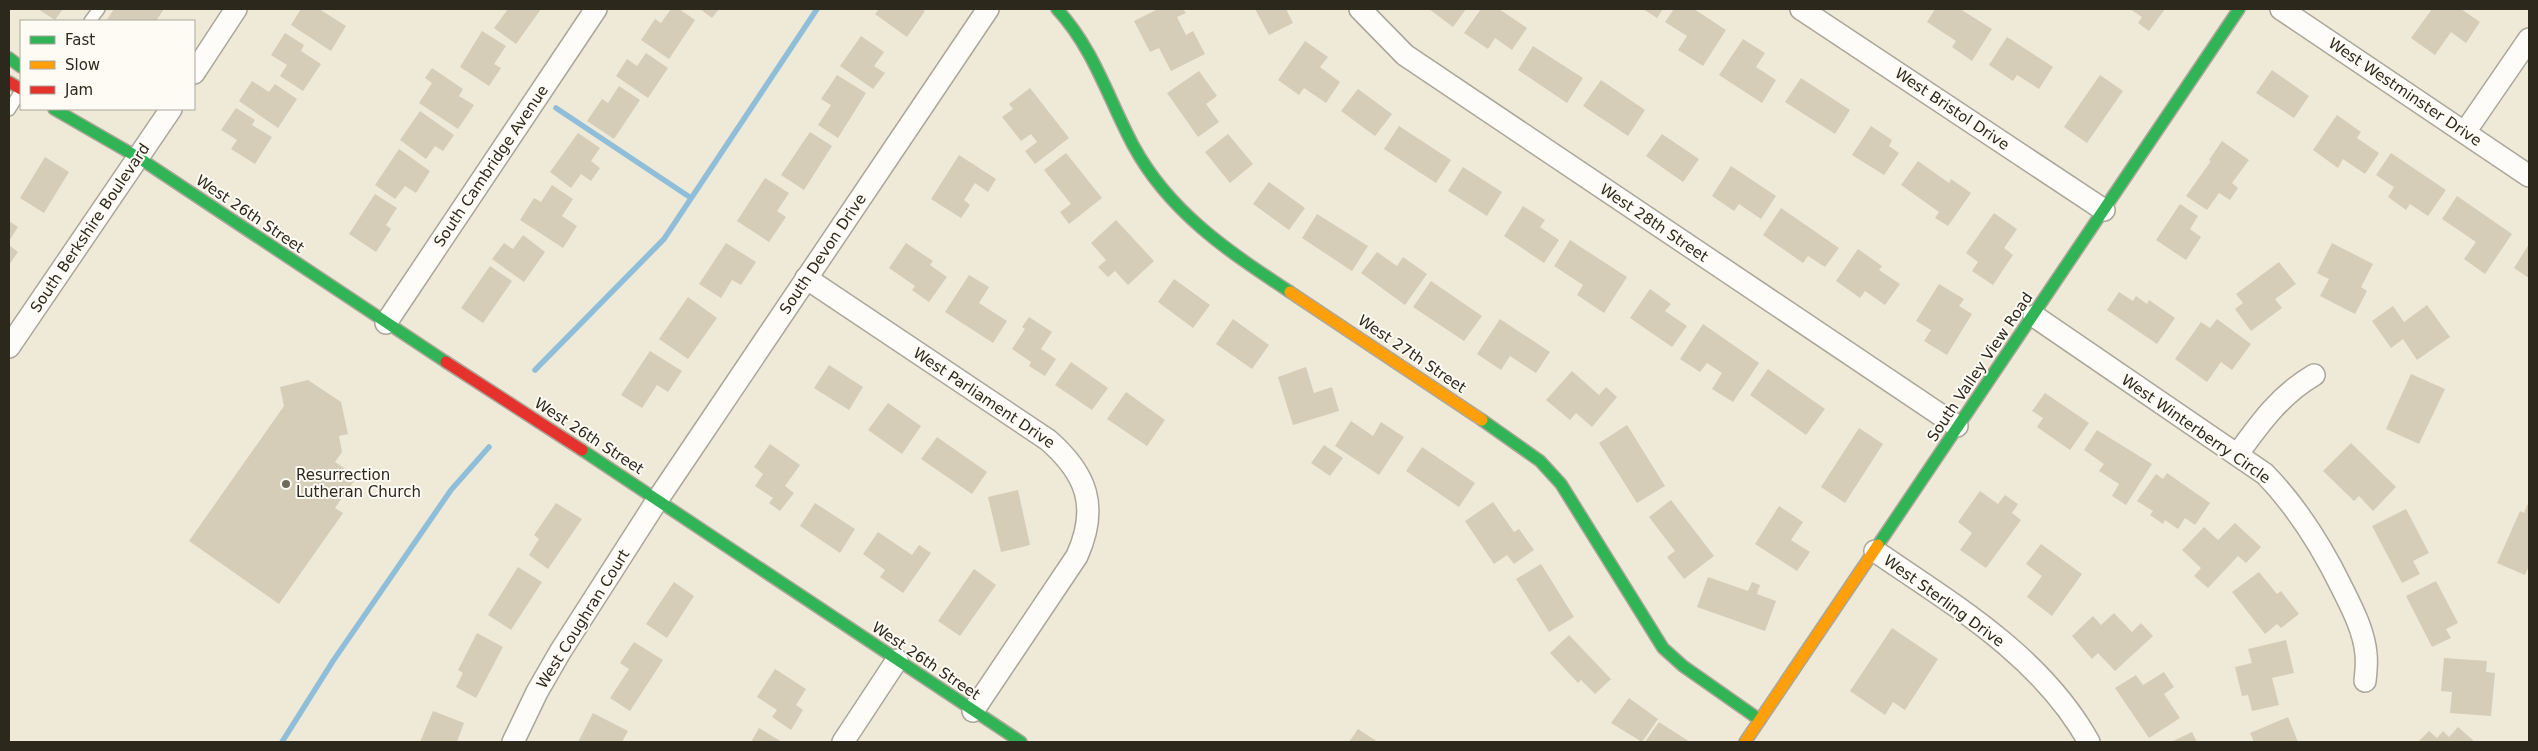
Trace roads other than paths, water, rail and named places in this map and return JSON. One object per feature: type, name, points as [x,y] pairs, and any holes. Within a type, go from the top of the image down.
[{"type":"street","points":[[195,71],[236,9]]},
{"type":"street","name":"South Cambridge Avenue","points":[[386,323],[596,9]]},
{"type":"street","name":"South Devon Drive","points":[[658,499],[988,9]]},
{"type":"street","name":"West 27th Street","points":[[1057,9],[1067,18],[1094,64],[1134,147],[1165,191],[1193,223],[1223,248],[1442,392],[1540,461],[1561,484],[1664,648],[1683,666],[1760,720]]},
{"type":"street","name":"West 28th Street","points":[[1360,9],[1404,55],[1957,426]]},
{"type":"street","name":"West Bristol Drive","points":[[1801,9],[2104,210]]},
{"type":"street","name":"South Valley View Road","points":[[1745,742],[1875,551],[1957,426],[2034,316],[2239,9]]},
{"type":"street","name":"West Westminster Drive","points":[[2281,9],[2529,176]]},
{"type":"street","points":[[2466,132],[2529,39]]},
{"type":"street","points":[[9,58],[20,66]]},
{"type":"street","points":[[9,82],[20,89]]},
{"type":"street","name":"West 26th Street","points":[[56,110],[139,158]]},
{"type":"street","name":"West 26th Street","points":[[76,110],[139,158],[386,323],[658,499],[1021,742]]},
{"type":"street","name":"South Berkshire Boulevard","points":[[9,347],[170,110]]},
{"type":"street","name":"West Parliament Drive","points":[[806,278],[1048,440],[1062,453],[1080,477],[1085,491],[1088,519],[1085,538],[1077,556],[973,711]]},
{"type":"street","name":"West Winterberry Circle","points":[[2034,316],[2264,474],[2286,495],[2308,525],[2327,556],[2361,631],[2366,653],[2366,681]]},
{"type":"street","points":[[2237,455],[2267,413],[2296,385],[2314,375]]},
{"type":"street","name":"West Coughran Court","points":[[513,742],[533,699],[560,652],[658,499]]},
{"type":"street","name":"West Sterling Drive","points":[[1875,551],[1968,614],[2027,662],[2058,695],[2089,742]]},
{"type":"street","points":[[843,742],[898,660]]},
{"type":"lane","points":[[91,20],[99,9]]},
{"type":"lane","points":[[9,110],[20,92]]},
{"type":"waterway","points":[[535,370],[664,239],[817,9]]},
{"type":"waterway","points":[[556,108],[691,198]]},
{"type":"waterway","points":[[282,742],[333,661],[451,490],[489,447]]},
{"type":"place","name":"Resurrection Lutheran Church","points":[[286,484]]}]
